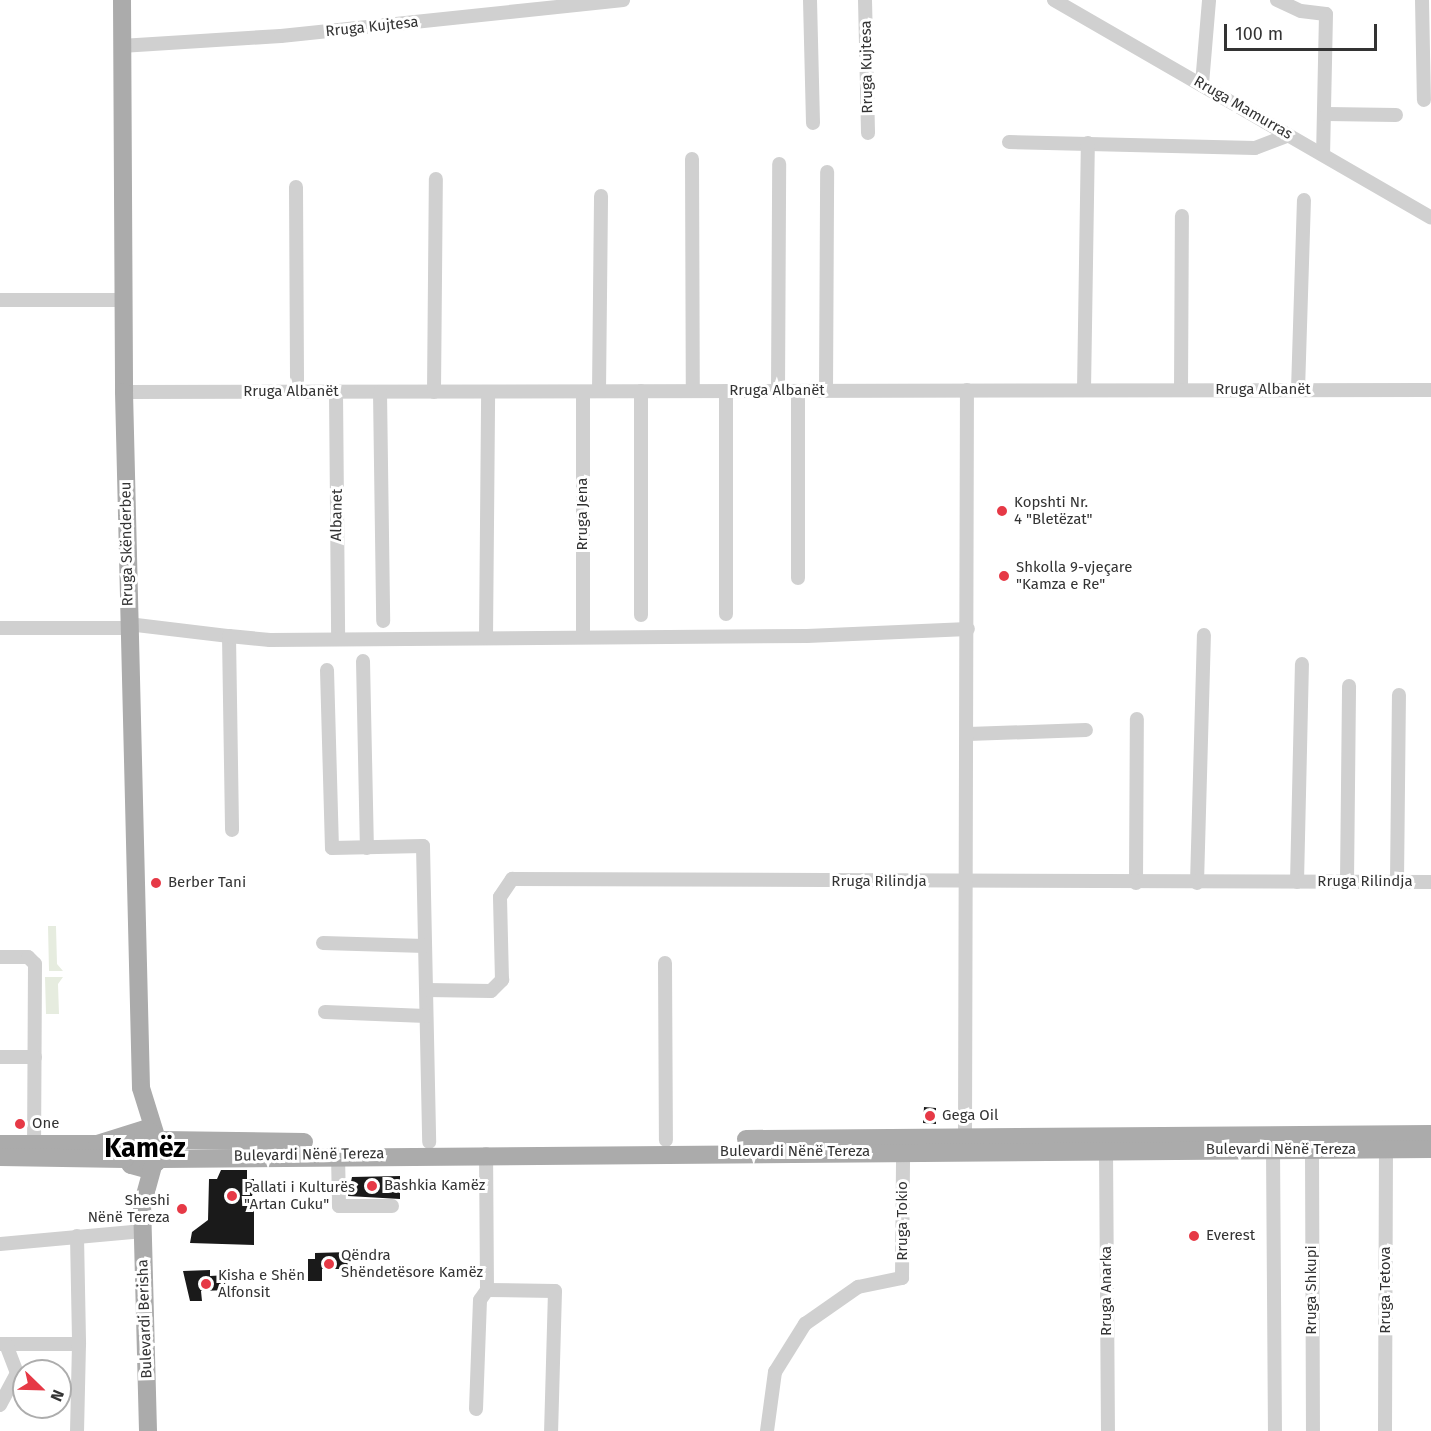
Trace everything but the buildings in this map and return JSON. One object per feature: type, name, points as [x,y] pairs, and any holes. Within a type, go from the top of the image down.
[{"type":"main road","name":"Rruga Skënderbeu","points":[[122,0],[123,300],[128,626],[141,1088],[128,1135]]},
{"type":"main road","name":"Rruga Skënderbeu","points":[[141,1088],[158,1137]]},
{"type":"main road","name":"Bulevardi Nënë Tereza","points":[[0,1157],[156,1163],[429,1148],[666,1140],[1431,1134]]},
{"type":"main road","name":"Bulevardi Nënë Tereza","points":[[0,1144],[96,1144],[128,1135],[429,1148],[486,1154],[1431,1149]]},
{"type":"main road","points":[[128,1135],[128,1162]]},
{"type":"main road","points":[[156,1163],[158,1137]]},
{"type":"main road","name":"Bulevardi Berisha","points":[[128,1162],[142,1206],[148,1431]]},
{"type":"main road","name":"Bulevardi Berisha","points":[[142,1206],[156,1163]]},
{"type":"street","name":"Rruga Kujtesa","points":[[121,46],[281,36],[623,0]]},
{"type":"street","points":[[810,0],[813,123]]},
{"type":"street","name":"Rruga Kujtesa","points":[[865,0],[868,133]]},
{"type":"street","name":"Rruga Mamurras","points":[[1053,0],[1431,218]]},
{"type":"street","points":[[1202,84],[1209,0]]},
{"type":"street","points":[[1277,0],[1301,11],[1326,14],[1327,114],[1323,154]]},
{"type":"street","points":[[1422,0],[1424,100]]},
{"type":"street","points":[[1327,114],[1396,116]]},
{"type":"street","points":[[1009,142],[1255,148],[1289,135]]},
{"type":"street","points":[[1084,390],[1088,143]]},
{"type":"street","points":[[692,159],[693,391]]},
{"type":"street","points":[[778,391],[779,164]]},
{"type":"street","points":[[826,391],[827,172]]},
{"type":"street","points":[[434,392],[436,178]]},
{"type":"street","points":[[296,187],[297,392]]},
{"type":"street","points":[[599,392],[602,196]]},
{"type":"street","points":[[1298,390],[1304,200]]},
{"type":"street","points":[[1181,390],[1182,216]]},
{"type":"street","points":[[0,300],[123,300]]},
{"type":"street","points":[[965,1137],[968,734],[966,390]]},
{"type":"street","name":"Rruga Albanët","points":[[124,392],[1431,390]]},
{"type":"street","points":[[641,391],[641,615]]},
{"type":"street","points":[[726,391],[726,614]]},
{"type":"street","points":[[798,391],[798,578]]},
{"type":"street","name":"Albanet","points":[[336,392],[338,639]]},
{"type":"street","points":[[380,392],[383,621]]},
{"type":"street","points":[[486,638],[488,392]]},
{"type":"street","name":"Rruga Jena","points":[[583,392],[583,636]]},
{"type":"street","points":[[0,628],[128,626],[229,636],[338,639],[807,636],[968,628]]},
{"type":"street","points":[[1197,883],[1204,635]]},
{"type":"street","points":[[229,636],[232,830]]},
{"type":"street","points":[[363,661],[367,848]]},
{"type":"street","points":[[1297,882],[1302,664]]},
{"type":"street","points":[[327,670],[330,845],[367,848],[423,846],[429,1148]]},
{"type":"street","points":[[1347,882],[1349,686]]},
{"type":"street","points":[[1397,882],[1399,695]]},
{"type":"street","points":[[1136,883],[1137,719]]},
{"type":"street","points":[[968,734],[1086,730]]},
{"type":"street","name":"Rruga Rilindja","points":[[427,990],[491,991],[502,980],[500,897],[512,879],[966,883],[1431,882]]},
{"type":"street","points":[[323,943],[424,946]]},
{"type":"street","points":[[0,957],[28,957],[35,964],[34,1144]]},
{"type":"street","points":[[666,963],[666,1140]]},
{"type":"street","points":[[325,1012],[426,1016]]},
{"type":"street","points":[[0,1057],[35,1057]]},
{"type":"street","points":[[1274,1149],[1275,1431]]},
{"type":"street","name":"Rruga Shkupi","points":[[1312,1149],[1312,1431]]},
{"type":"street","name":"Rruga Tetova","points":[[1385,1431],[1386,1149]]},
{"type":"street","name":"Rruga Anarka","points":[[1106,1150],[1108,1431]]},
{"type":"street","name":"Rruga Tokio","points":[[767,1431],[775,1371],[805,1324],[858,1287],[903,1278],[903,1151]]},
{"type":"street","points":[[338,1154],[339,1206],[392,1206]]},
{"type":"street","points":[[476,1409],[480,1300],[487,1290],[486,1154]]},
{"type":"street","points":[[0,1244],[142,1231]]},
{"type":"street","points":[[77,1236],[79,1344],[77,1431]]},
{"type":"street","points":[[487,1290],[555,1291],[551,1431]]},
{"type":"street","points":[[0,1405],[17,1373],[3,1344],[79,1344]]},
{"type":"shaded area","points":[[48,926],[56,926],[57,964],[63,971],[49,971]]},
{"type":"shaded area","points":[[45,977],[63,977],[58,984],[59,1014],[46,1014]]},
{"type":"place","name":"Kopshti Nr. 4 \"Bletëzat\"","points":[[1002,511]]},
{"type":"place","name":"Shkolla 9-vjeçare \"Kamza e Re\"","points":[[1004,576]]},
{"type":"place","name":"Berber Tani","points":[[156,883]]},
{"type":"place","name":"Gega Oil","points":[[930,1116]]},
{"type":"place","name":"One","points":[[20,1124]]},
{"type":"place","name":"Bashkia Kamëz","points":[[372,1186]]},
{"type":"place","name":"Pallati i Kulturës \"Artan Cuku\"","points":[[232,1196]]},
{"type":"place","name":"Sheshi Nënë Tereza","points":[[182,1209]]},
{"type":"place","name":"Everest","points":[[1194,1236]]},
{"type":"place","name":"Qëndra Shëndetësore Kamëz","points":[[329,1264]]},
{"type":"place","name":"Kisha e Shën Alfonsit","points":[[206,1284]]},
{"type":"district","name":"Kamëz","points":[[145,1149]]}]
